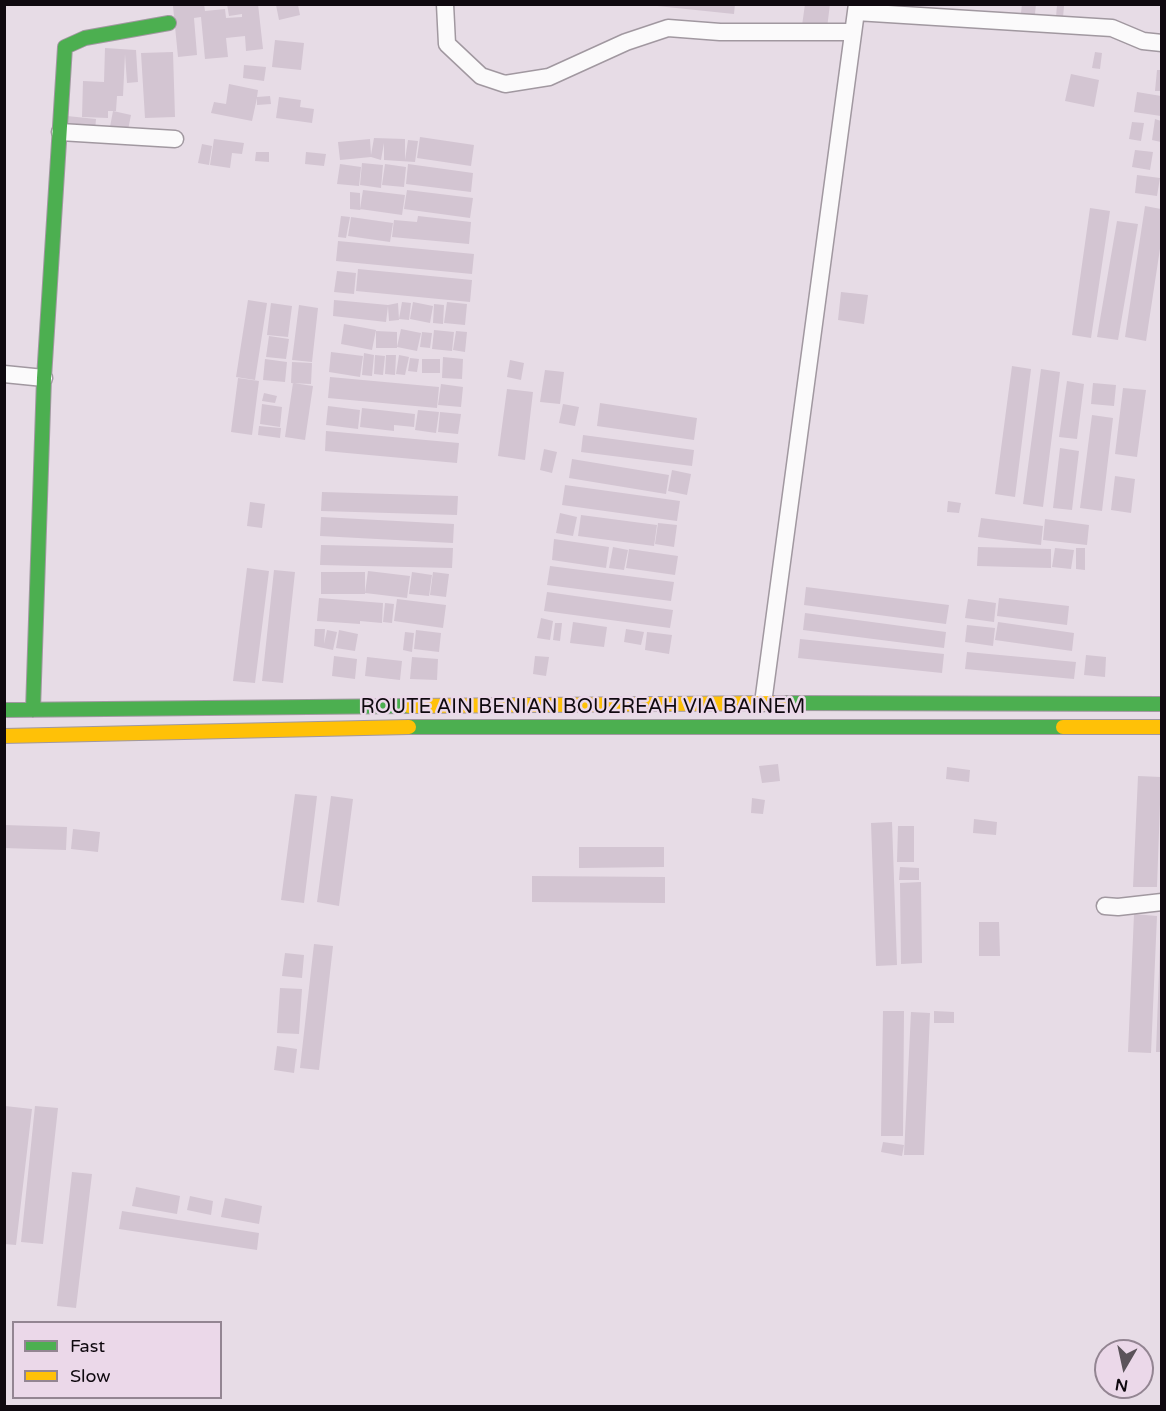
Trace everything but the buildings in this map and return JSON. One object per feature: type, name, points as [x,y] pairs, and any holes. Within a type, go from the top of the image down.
[{"type":"main road","points":[[33,710],[44,378],[65,47],[85,38],[169,23]]},
{"type":"main road","name":"ROUTE AIN BENIAN BOUZREAH VIA BAINEM","points":[[4,710],[763,703],[1161,704]]},
{"type":"main road","name":"ROUTE AIN BENIAN BOUZREAH VIA BAINEM","points":[[4,736],[378,727],[1161,727]]},
{"type":"street","points":[[444,4],[447,44],[481,76],[505,84],[549,77],[626,42],[668,28],[720,32],[853,32]]},
{"type":"street","points":[[763,703],[856,8],[1112,28],[1143,41],[1161,43]]},
{"type":"street","points":[[60,132],[175,139]]},
{"type":"street","points":[[4,374],[44,378]]},
{"type":"street","points":[[1105,906],[1118,907],[1161,902]]},
{"type":"traffic: fast","points":[[33,710],[44,378],[65,47],[85,38],[169,23]]},
{"type":"traffic: fast","points":[[782,703],[1162,704]]},
{"type":"traffic: fast","points":[[4,710],[409,706]]},
{"type":"traffic: fast","points":[[409,727],[1063,727]]},
{"type":"traffic: slow","points":[[409,706],[782,703]]},
{"type":"traffic: slow","points":[[4,736],[409,727]]},
{"type":"traffic: slow","points":[[1063,727],[1162,727]]}]
